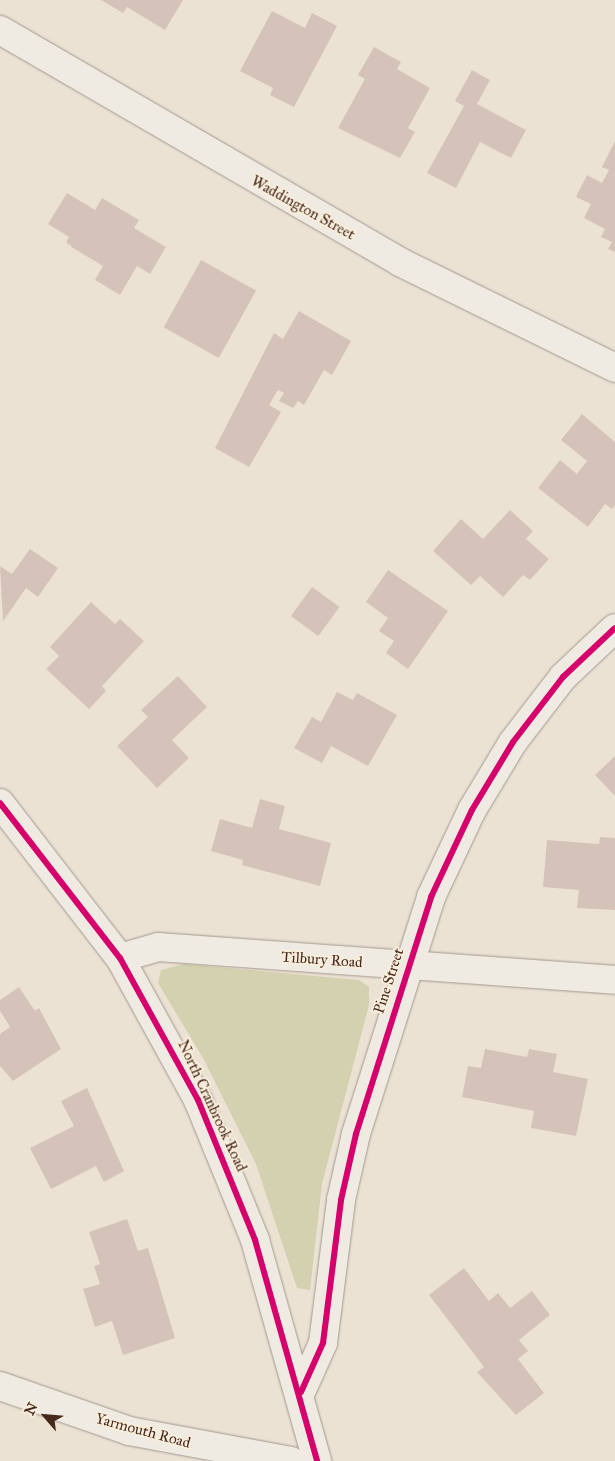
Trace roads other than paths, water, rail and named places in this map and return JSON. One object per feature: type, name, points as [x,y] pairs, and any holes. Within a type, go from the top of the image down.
[{"type":"street","name":"Waddington Street","points":[[0,30],[383,253],[524,327],[615,368]]},
{"type":"street","name":"Pine Street","points":[[300,1392],[323,1343],[341,1200],[356,1134],[406,967],[435,888],[488,781],[563,677],[615,628]]},
{"type":"street","name":"North Cranbrook Road","points":[[0,803],[120,958],[175,1053],[232,1178],[300,1392],[317,1461]]},
{"type":"street","name":"Tilbury Road","points":[[120,958],[158,948],[406,967],[615,980]]},
{"type":"street","name":"Yarmouth Road","points":[[0,1386],[129,1431],[291,1461]]}]
